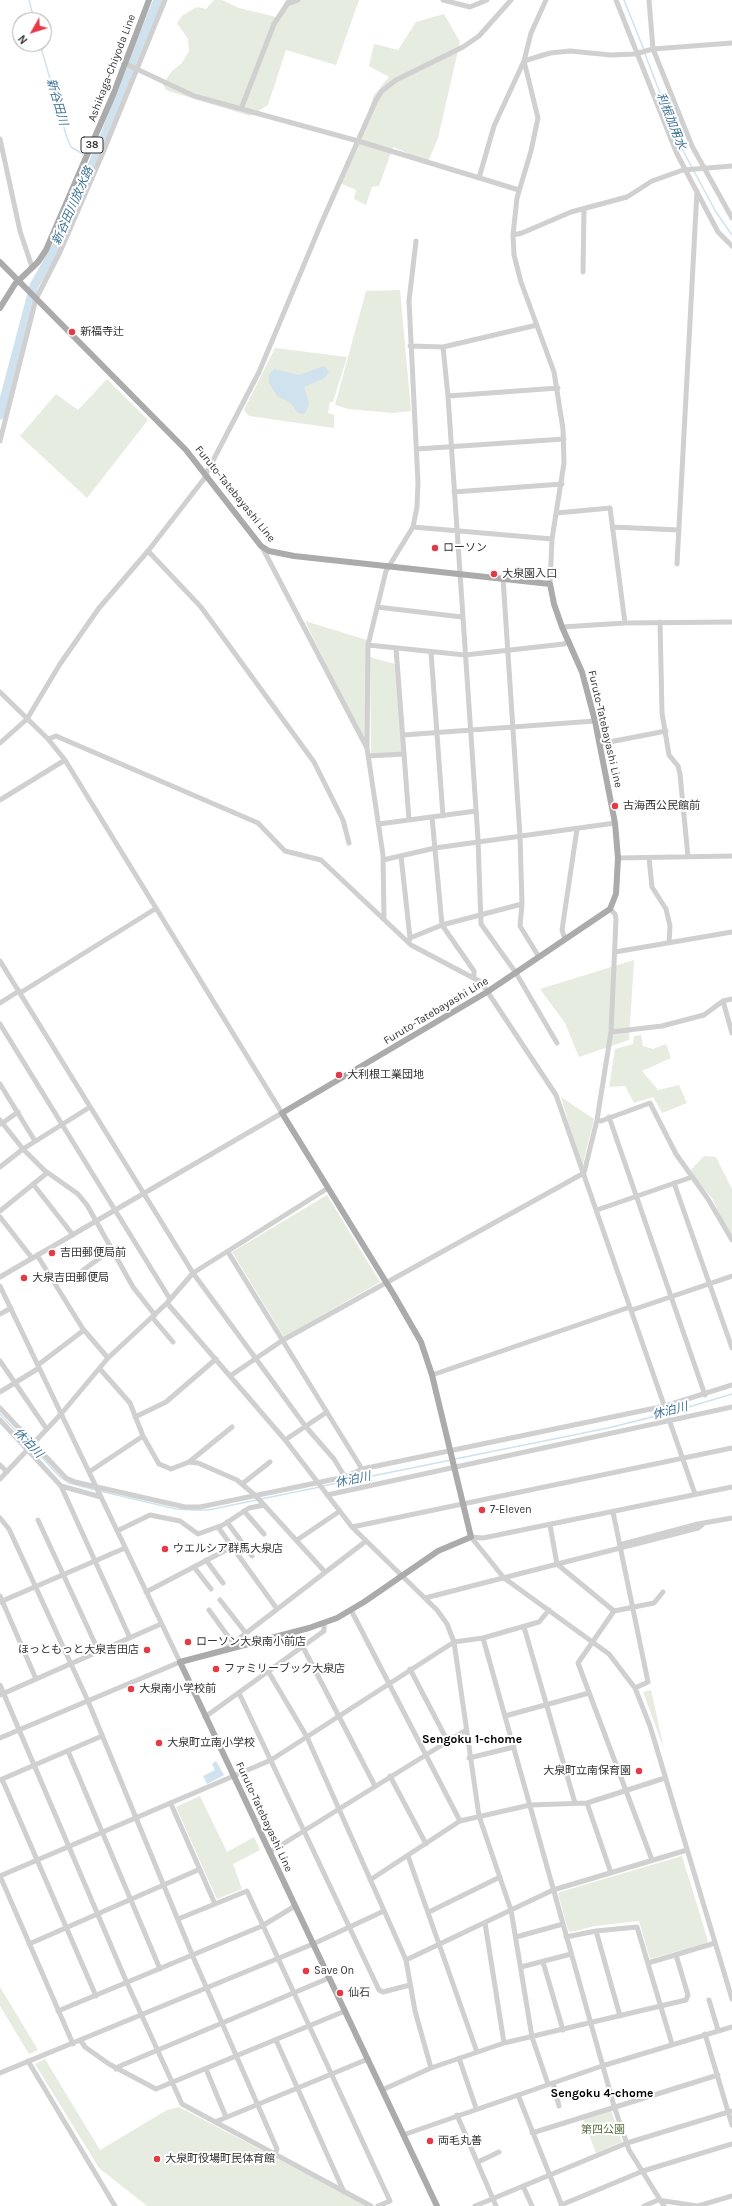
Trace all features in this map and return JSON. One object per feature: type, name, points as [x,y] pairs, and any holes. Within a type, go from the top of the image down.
[{"type":"main road","name":"Ashikaga-Chiyoda Line","points":[[0,308],[18,281],[42,256],[53,237],[126,64],[149,0]]},
{"type":"main road","points":[[0,262],[18,281]]},
{"type":"main road","name":"Furuto-Tatebayashi Line","points":[[18,281],[176,439],[206,474],[262,546],[269,551],[294,556],[550,584],[554,604],[562,627],[582,672],[595,721],[615,823],[618,858],[616,894],[610,909],[487,992],[282,1113]]},
{"type":"main road","points":[[180,1662],[324,1623],[351,1610],[438,1550],[470,1537],[432,1375],[421,1342],[386,1282],[282,1113]]},
{"type":"main road","name":"Furuto-Tatebayashi Line","points":[[180,1662],[437,2206]]},
{"type":"street","points":[[0,441],[35,299],[60,252],[125,103],[136,68],[165,0]]},
{"type":"street","points":[[241,109],[274,24],[290,1],[298,0]]},
{"type":"street","points":[[443,0],[470,7],[487,0]]},
{"type":"street","points":[[0,743],[27,719],[60,664],[95,613],[148,551],[206,474],[259,372],[321,224],[376,100],[382,91],[396,80],[463,47],[479,36],[511,0]]},
{"type":"street","points":[[478,178],[494,126],[524,61],[533,28],[546,0]]},
{"type":"street","points":[[616,0],[642,52],[674,146],[718,232],[732,246]]},
{"type":"street","points":[[649,0],[653,49],[692,146],[732,218]]},
{"type":"street","points":[[524,61],[550,53],[570,51],[611,54],[732,43]]},
{"type":"street","points":[[524,61],[538,118],[531,151],[519,190],[513,235],[517,271],[549,355],[558,388],[564,439],[562,484],[552,538],[550,584]]},
{"type":"street","points":[[126,64],[194,96],[358,141],[519,190]]},
{"type":"street","points":[[0,139],[20,231],[32,267]]},
{"type":"street","points":[[513,235],[522,234],[571,212],[627,197],[652,181],[686,170],[732,166]]},
{"type":"street","points":[[677,564],[696,191]]},
{"type":"street","points":[[582,272],[584,209]]},
{"type":"street","points":[[367,748],[368,645],[388,566],[413,527],[418,499],[417,449],[410,346],[409,301],[416,241]]},
{"type":"street","points":[[410,346],[443,348],[537,325]]},
{"type":"street","points":[[443,348],[448,396],[450,446],[471,730],[478,842],[480,924],[516,973],[557,1044]]},
{"type":"street","points":[[448,396],[558,388]]},
{"type":"street","points":[[417,449],[564,439]]},
{"type":"street","points":[[454,492],[562,484]]},
{"type":"street","points":[[557,513],[610,508],[625,623]]},
{"type":"street","points":[[613,526],[679,530]]},
{"type":"street","points":[[413,527],[456,529],[552,538]]},
{"type":"street","points":[[262,546],[367,748],[380,824],[383,860],[384,918]]},
{"type":"street","points":[[148,551],[205,613],[314,762],[343,820],[349,842]]},
{"type":"street","points":[[503,578],[520,836],[522,904],[520,926],[539,957]]},
{"type":"street","points":[[377,607],[462,617]]},
{"type":"street","points":[[660,622],[662,713],[669,755],[678,766],[680,774],[688,857]]},
{"type":"street","points":[[562,627],[625,623],[732,622]]},
{"type":"street","points":[[368,645],[465,655],[508,651],[564,644],[569,642]]},
{"type":"street","points":[[396,648],[409,820]]},
{"type":"street","points":[[431,652],[443,816]]},
{"type":"street","points":[[0,692],[48,739],[65,760],[155,909],[282,1113],[0,1277]]},
{"type":"street","points":[[403,735],[595,721]]},
{"type":"street","points":[[599,744],[666,731]]},
{"type":"street","points":[[48,739],[56,736],[258,823],[283,850],[320,859],[409,940],[480,980],[556,1095],[671,1421],[695,1494]]},
{"type":"street","points":[[369,756],[404,754]]},
{"type":"street","points":[[0,800],[65,760]]},
{"type":"street","points":[[380,824],[476,811]]},
{"type":"street","points":[[432,817],[442,925],[474,971],[474,977]]},
{"type":"street","points":[[383,860],[435,848],[615,823]]},
{"type":"street","points":[[565,939],[562,930],[577,828]]},
{"type":"street","points":[[401,856],[409,940]]},
{"type":"street","points":[[618,858],[732,856]]},
{"type":"street","points":[[649,858],[652,887],[666,909],[670,926],[669,943]]},
{"type":"street","points":[[409,940],[442,925],[522,904]]},
{"type":"street","points":[[0,1003],[155,909]]},
{"type":"street","points":[[230,1376],[283,1340],[584,1173],[597,1120],[611,1032],[616,919],[615,914],[610,909]]},
{"type":"street","points":[[615,952],[732,932]]},
{"type":"street","points":[[0,961],[193,1273],[306,1427],[334,1459],[345,1477]]},
{"type":"street","points":[[611,1032],[662,1026],[704,1015],[723,1001],[732,999]]},
{"type":"street","points":[[723,1001],[732,1033]]},
{"type":"street","points":[[0,1024],[116,1210],[169,1301],[230,1376],[285,1440],[352,1527],[437,1610],[447,1624],[454,1642],[469,1758],[479,1816],[512,1910],[532,2037],[559,2106]]},
{"type":"street","points":[[0,1084],[35,1141]]},
{"type":"street","points":[[597,1120],[650,1103],[676,1154],[732,1240]]},
{"type":"street","points":[[0,1167],[35,1141],[90,1107]]},
{"type":"street","points":[[18,1112],[1,1123],[23,1149],[47,1173],[78,1194],[97,1221],[133,1287],[173,1342]]},
{"type":"street","points":[[609,1117],[705,1395]]},
{"type":"street","points":[[0,1211],[47,1173]]},
{"type":"street","points":[[597,1210],[692,1177]]},
{"type":"street","points":[[674,1183],[732,1348]]},
{"type":"street","points":[[33,1184],[73,1235]]},
{"type":"street","points":[[0,1480],[46,1428],[61,1414],[108,1358],[169,1301],[193,1273],[328,1188]]},
{"type":"street","points":[[0,1217],[35,1257],[84,1330],[108,1358]]},
{"type":"street","points":[[82,1271],[112,1249]]},
{"type":"street","points":[[228,1252],[362,1469]]},
{"type":"street","points":[[432,1375],[631,1308],[671,1297],[732,1276]]},
{"type":"street","points":[[0,1286],[180,1662],[0,1738]]},
{"type":"street","points":[[0,1314],[11,1308]]},
{"type":"street","points":[[0,1392],[39,1367],[84,1330]]},
{"type":"street","points":[[135,1417],[166,1402],[216,1359]]},
{"type":"street","points":[[0,1361],[46,1428]]},
{"type":"street","points":[[100,1369],[130,1403],[143,1436],[159,1464],[164,1468],[171,1469],[189,1462],[232,1427]]},
{"type":"street","points":[[0,1420],[66,1478],[96,1487],[185,1507],[200,1507],[345,1477],[362,1469],[666,1407],[732,1385]]},
{"type":"street","points":[[327,1496],[732,1407]]},
{"type":"street","points":[[0,1408],[61,1486],[130,1638]]},
{"type":"street","points":[[285,1440],[327,1412]]},
{"type":"street","points":[[89,1472],[143,1436]]},
{"type":"street","points":[[352,1527],[461,1503],[732,1448]]},
{"type":"street","points":[[189,1462],[198,1463],[220,1471],[242,1484],[256,1496],[325,1572]]},
{"type":"street","points":[[242,1484],[270,1462]]},
{"type":"street","points":[[0,1465],[7,1472]]},
{"type":"street","points":[[61,1486],[100,1496]]},
{"type":"street","points":[[470,1537],[484,1538],[732,1487]]},
{"type":"street","points":[[117,1532],[150,1515],[180,1521],[198,1534],[218,1527],[244,1511],[263,1504]]},
{"type":"street","points":[[244,1511],[264,1534]]},
{"type":"street","points":[[297,1540],[340,1511]]},
{"type":"street","points":[[613,1512],[648,1682],[635,1688]]},
{"type":"street","points":[[0,1518],[8,1529],[88,1700],[207,1989],[277,2149],[275,2154]]},
{"type":"street","points":[[425,1598],[732,1518]]},
{"type":"street","points":[[38,1520],[99,1652]]},
{"type":"street","points":[[227,1522],[252,1556]]},
{"type":"street","points":[[550,1525],[557,1564],[614,1611]]},
{"type":"street","points":[[218,1527],[277,1609]]},
{"type":"street","points":[[470,1537],[504,1578],[592,1640],[615,1660],[635,1688],[645,1710],[732,1999]]},
{"type":"street","points":[[223,1651],[245,1632],[366,1542]]},
{"type":"street","points":[[146,1592],[232,1547]]},
{"type":"street","points":[[36,1679],[1,1599],[34,1587],[125,1548]]},
{"type":"street","points":[[206,1560],[223,1583]]},
{"type":"street","points":[[194,1567],[211,1589]]},
{"type":"street","points":[[652,1860],[578,1663],[592,1640],[614,1611],[654,1603],[663,1592]]},
{"type":"street","points":[[220,1600],[245,1632]]},
{"type":"street","points":[[210,1610],[233,1642]]},
{"type":"street","points":[[351,1610],[460,1821]]},
{"type":"street","points":[[73,2044],[0,1876],[271,1760],[388,1683],[454,1642],[483,1638],[524,1627],[541,1621],[549,1610]]},
{"type":"street","points":[[205,1717],[324,1631],[324,1623]]},
{"type":"street","points":[[2,1694],[161,1624]]},
{"type":"street","points":[[524,1627],[575,1803]]},
{"type":"street","points":[[483,1638],[614,2106],[627,2143],[662,2203]]},
{"type":"street","points":[[303,1646],[375,1786]]},
{"type":"street","points":[[410,1669],[447,1740]]},
{"type":"street","points":[[268,1671],[307,1737],[406,1960],[415,2011],[432,2068]]},
{"type":"street","points":[[0,1684],[2,1694],[99,1913],[127,1983],[182,2104],[370,2206]]},
{"type":"street","points":[[239,1692],[380,1992],[410,1986]]},
{"type":"street","points":[[505,1716],[590,1693]]},
{"type":"street","points":[[270,1852],[339,1810],[447,1740],[466,1730]]},
{"type":"street","points":[[96,1996],[1,1779],[102,1736]]},
{"type":"street","points":[[469,1758],[514,1746]]},
{"type":"street","points":[[68,1751],[160,1969]]},
{"type":"street","points":[[390,1776],[426,1844]]},
{"type":"street","points":[[370,1880],[460,1821],[530,1805],[587,1803],[665,1778]]},
{"type":"street","points":[[587,1803],[611,1873]]},
{"type":"street","points":[[171,1804],[215,1904]]},
{"type":"street","points":[[406,1960],[553,1890],[687,1850]]},
{"type":"street","points":[[408,1856],[429,1912],[477,2052]]},
{"type":"street","points":[[29,1944],[200,1869]]},
{"type":"street","points":[[429,1912],[500,1877]]},
{"type":"street","points":[[178,1919],[247,1891],[390,2202],[378,2206]]},
{"type":"street","points":[[58,2011],[262,1926],[295,1906]]},
{"type":"street","points":[[0,2073],[207,1989],[313,1944],[384,1911]]},
{"type":"street","points":[[485,1923],[504,2043]]},
{"type":"street","points":[[516,1937],[563,1924]]},
{"type":"street","points":[[566,1937],[596,1931],[636,1926],[672,2044]]},
{"type":"street","points":[[596,1931],[620,2016]]},
{"type":"street","points":[[648,1963],[715,1943]]},
{"type":"street","points":[[521,1967],[571,1954]]},
{"type":"street","points":[[382,2090],[432,2068],[504,2043],[661,2007],[689,1997],[676,1955]]},
{"type":"street","points":[[543,1962],[563,2030]]},
{"type":"street","points":[[116,2069],[329,1978]]},
{"type":"street","points":[[709,2000],[718,2030]]},
{"type":"street","points":[[81,2041],[91,2051],[116,2069],[156,2089],[172,2084],[345,2011]]},
{"type":"street","points":[[403,2134],[602,2066],[732,2027]]},
{"type":"street","points":[[705,2034],[730,2112],[732,2125]]},
{"type":"street","points":[[276,2040],[344,2192]]},
{"type":"street","points":[[459,2058],[476,2108]]},
{"type":"street","points":[[215,2122],[368,2060]]},
{"type":"street","points":[[28,2061],[115,2206]]},
{"type":"street","points":[[206,2069],[226,2117]]},
{"type":"street","points":[[532,2133],[614,2106],[718,2075]]},
{"type":"street","points":[[518,2095],[562,2205],[643,2171],[732,2144]]},
{"type":"street","points":[[474,2206],[627,2143],[730,2112]]},
{"type":"street","points":[[457,2115],[496,2206]]},
{"type":"street","points":[[478,2162],[499,2152]]},
{"type":"street","points":[[523,2186],[532,2206]]},
{"type":"street","points":[[644,2206],[662,2203],[697,2206],[732,2196]]},
{"type":"green space","points":[[214,0],[222,0],[239,8],[276,17],[286,0],[359,0],[336,65],[286,50],[268,105],[250,116],[166,90],[163,84],[172,71],[182,63],[189,51],[188,39],[177,23],[183,15],[197,7],[206,9]]},
{"type":"green space","points":[[444,14],[460,42],[438,138],[428,162],[393,147],[379,186],[372,187],[366,205],[354,199],[356,190],[340,183],[356,149],[374,95],[389,77],[369,66],[374,44],[398,50],[416,22]]},
{"type":"green space","points":[[400,290],[411,411],[393,413],[348,409],[335,405],[366,291]]},
{"type":"green space","points":[[275,348],[347,357],[333,402],[330,402],[328,413],[334,415],[334,428],[249,416],[244,410]]},
{"type":"green space","points":[[107,379],[148,420],[87,498],[20,436],[56,394],[78,410]]},
{"type":"green space","points":[[305,621],[367,640],[365,743],[313,638]]},
{"type":"green space","points":[[370,657],[395,664],[404,753],[371,754]]},
{"type":"green space","points":[[634,960],[629,1040],[579,1057],[565,1023],[540,989]]},
{"type":"green space","points":[[641,1035],[643,1046],[653,1049],[666,1044],[671,1058],[642,1071],[658,1090],[679,1085],[687,1103],[662,1113],[653,1097],[634,1103],[625,1086],[609,1087],[615,1049],[633,1044],[634,1036]]},
{"type":"green space","points":[[561,1097],[594,1119],[582,1168]]},
{"type":"green space","points":[[704,1156],[716,1157],[732,1189],[732,1241],[712,1198],[689,1172]]},
{"type":"green space","points":[[327,1195],[380,1282],[284,1337],[232,1252]]},
{"type":"green space","points":[[651,1690],[664,1749],[643,1692]]},
{"type":"green space","points":[[200,1796],[227,1852],[254,1837],[260,1850],[233,1864],[242,1889],[217,1899],[176,1807]]},
{"type":"green space","points":[[682,1856],[708,1941],[706,1943],[650,1959],[639,1921],[595,1926],[571,1932],[568,1930],[558,1894],[560,1892]]},
{"type":"green space","points":[[0,1987],[38,2050],[29,2054],[0,2006]]},
{"type":"green space","points":[[45,2059],[100,2150],[167,2110],[179,2107],[368,2206],[147,2206],[99,2168],[35,2064]]},
{"type":"green space","name":"第四公園","points":[[611,2110],[622,2142],[596,2153],[583,2119]]},
{"type":"water","points":[[324,366],[329,371],[325,378],[304,387],[309,403],[306,412],[303,414],[297,412],[291,403],[277,396],[269,383],[269,375],[274,369],[299,375]]},
{"type":"water","points":[[216,1761],[224,1775],[207,1784],[203,1776],[215,1770],[212,1764]]},
{"type":"waterway","name":"新谷田川","points":[[29,0],[32,12]]},
{"type":"waterway","name":"新谷田川放水路","points":[[0,415],[34,286],[57,245],[102,143],[129,70],[158,0]]},
{"type":"waterway","name":"利根加用水","points":[[624,0],[644,50]]},
{"type":"waterway","name":"新谷田川","points":[[42,52],[67,138],[71,147],[83,154]]},
{"type":"waterway","name":"利根加用水","points":[[645,54],[680,145],[716,212],[732,235]]},
{"type":"waterway","name":"休泊川","points":[[455,1459],[608,1428],[672,1412],[732,1394]]},
{"type":"waterway","name":"休泊川","points":[[0,1414],[29,1445]]},
{"type":"waterway","name":"休泊川","points":[[32,1447],[60,1477],[69,1483],[96,1490]]},
{"type":"waterway","name":"休泊川","points":[[323,1486],[451,1460]]},
{"type":"waterway","name":"休泊川","points":[[261,1499],[320,1487]]},
{"type":"waterway","name":"休泊川","points":[[100,1491],[176,1509],[193,1510],[208,1510],[257,1500]]},
{"type":"place","name":"新福寺辻","points":[[72,332]]},
{"type":"place","name":"ローソン","points":[[435,548]]},
{"type":"place","name":"大泉園入口","points":[[494,574]]},
{"type":"place","name":"古海西公民館前","points":[[615,806]]},
{"type":"place","name":"大利根工業団地","points":[[339,1075]]},
{"type":"place","name":"吉田郵便局前","points":[[52,1253]]},
{"type":"place","name":"大泉吉田郵便局","points":[[24,1278]]},
{"type":"place","name":"7-Eleven","points":[[482,1510]]},
{"type":"place","name":"ウエルシア群馬大泉店","points":[[165,1549]]},
{"type":"place","name":"ローソン大泉南小前店","points":[[188,1642]]},
{"type":"place","name":"ほっともっと大泉吉田店","points":[[147,1650]]},
{"type":"place","name":"ファミリーブック大泉店","points":[[216,1669]]},
{"type":"place","name":"大泉南小学校前","points":[[131,1689]]},
{"type":"place","name":"大泉町立南小学校","points":[[159,1743]]},
{"type":"place","name":"大泉町立南保育園","points":[[639,1771]]},
{"type":"place","name":"Save On","points":[[306,1971]]},
{"type":"place","name":"仙石","points":[[340,1993]]},
{"type":"place","name":"両毛丸善","points":[[430,2141]]},
{"type":"place","name":"大泉町役場町民体育館","points":[[157,2159]]},
{"type":"district","name":"Sengoku 1-chome","points":[[472,1740]]},
{"type":"district","name":"Sengoku 4-chome","points":[[602,2094]]}]
